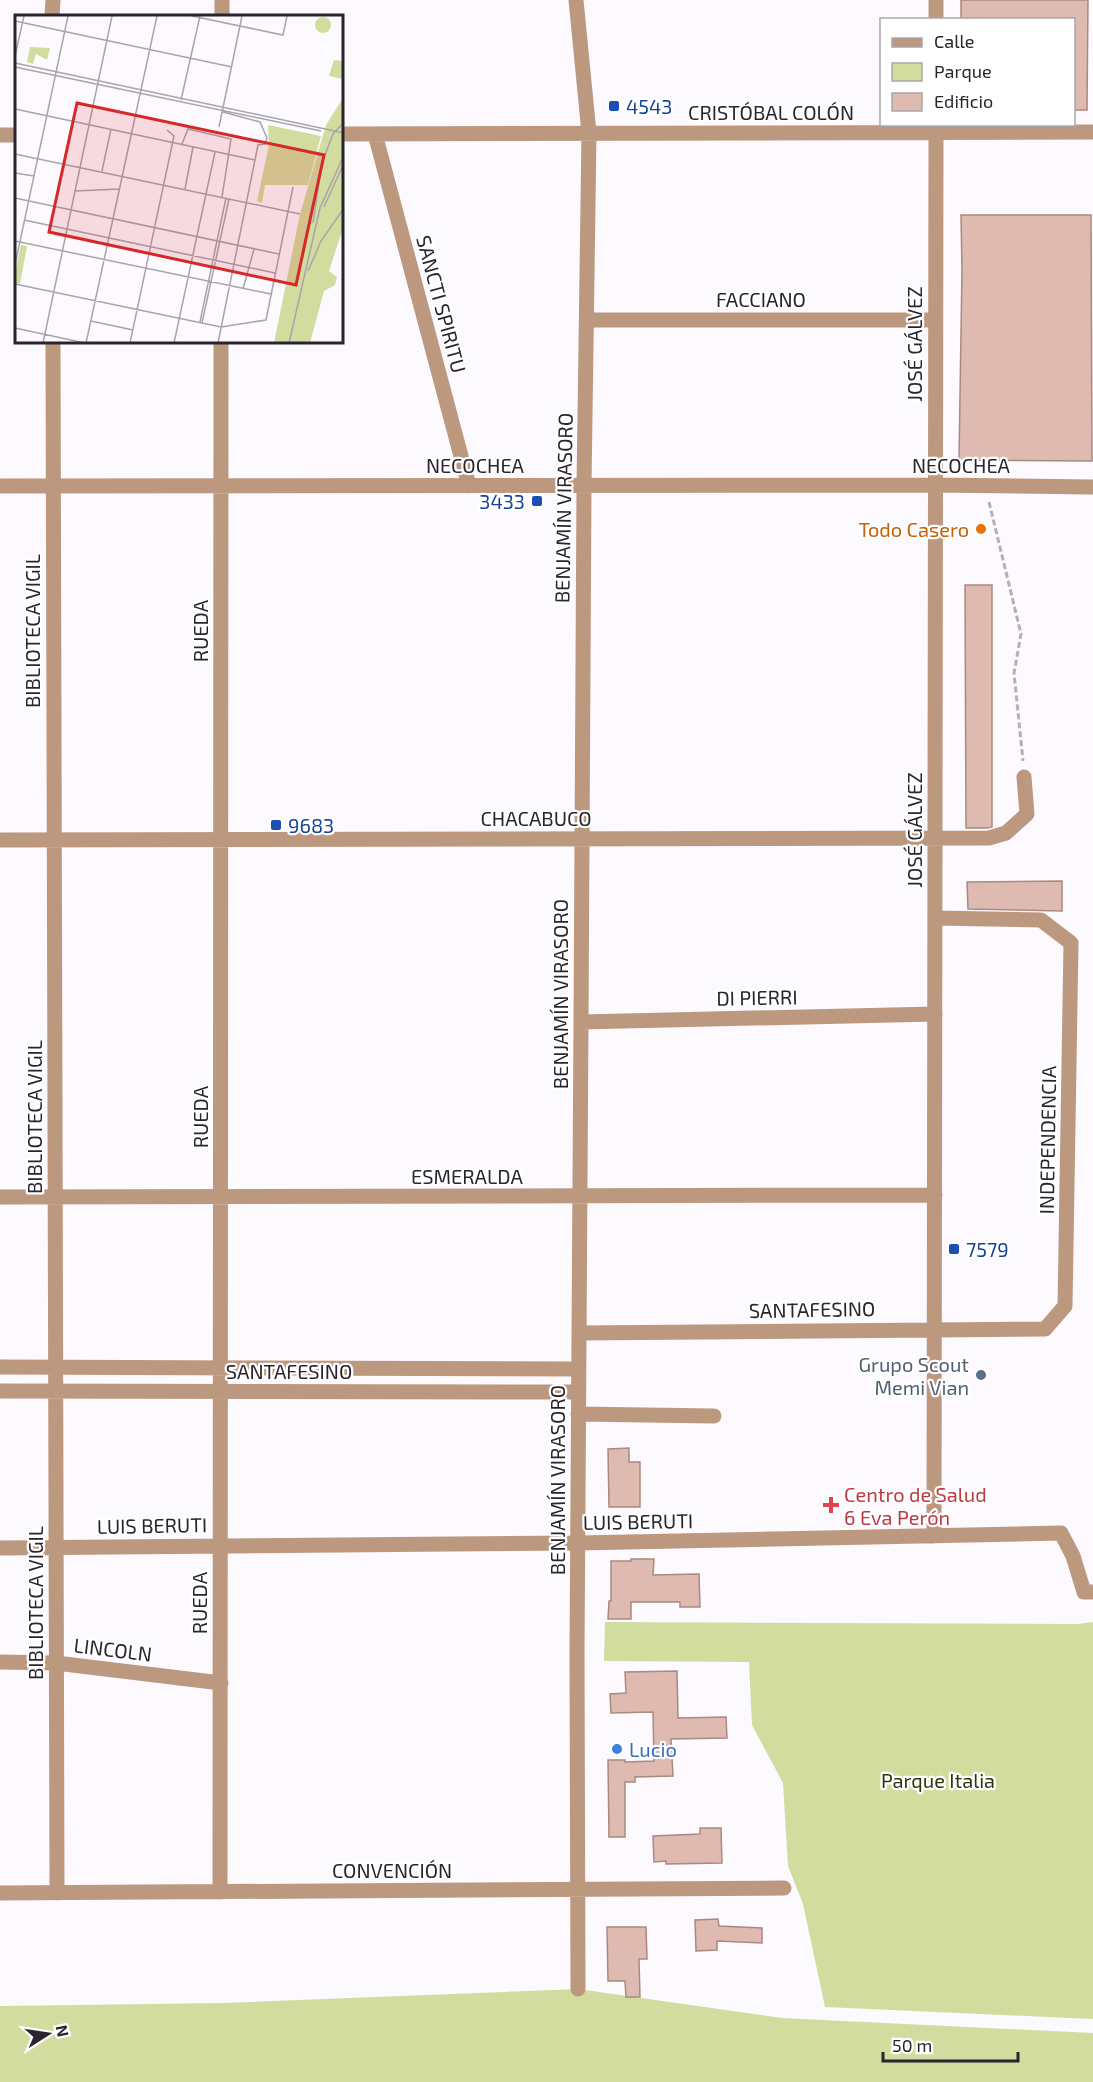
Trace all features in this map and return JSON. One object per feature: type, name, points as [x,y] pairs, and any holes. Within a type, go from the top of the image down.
[{"type":"street","name":"BENJAMÍN VIRASORO","points":[[576,0],[589,133],[580,1022],[578,1989]]},
{"type":"street","points":[[936,0],[936,18]]},
{"type":"street","name":"CRISTÓBAL COLÓN","points":[[344,134],[936,128],[1093,132]]},
{"type":"street","name":"JOSÉ GÁLVEZ","points":[[934,1536],[936,128]]},
{"type":"street","name":"SANCTI SPIRITU","points":[[375,134],[469,486]]},
{"type":"street","name":"FACCIANO","points":[[586,320],[935,320]]},
{"type":"street","name":"BIBLIOTECA VIGIL","points":[[53,344],[57,1893]]},
{"type":"street","name":"RUEDA","points":[[220,1892],[221,344]]},
{"type":"street","name":"NECOCHEA","points":[[0,486],[936,485],[1093,487]]},
{"type":"street","name":"CHACABUCO","points":[[0,840],[989,838],[1006,833],[1027,814],[1024,777]]},
{"type":"street","name":"INDEPENDENCIA","points":[[935,918],[1041,920],[1071,944],[1065,1306],[1045,1329]]},
{"type":"street","name":"DI PIERRI","points":[[580,1022],[935,1014]]},
{"type":"street","name":"ESMERALDA","points":[[0,1197],[935,1195]]},
{"type":"street","name":"SANTAFESINO","points":[[579,1333],[1045,1329]]},
{"type":"street","name":"SANTAFESINO","points":[[0,1367],[578,1369]]},
{"type":"street","name":"SANTAFESINO","points":[[0,1391],[578,1392]]},
{"type":"street","points":[[578,1414],[714,1416]]},
{"type":"street","name":"LUIS BERUTI","points":[[0,1548],[578,1543],[1061,1533],[1089,1592]]},
{"type":"street","name":"LINCOLN","points":[[0,1662],[56,1663],[221,1683]]},
{"type":"street","name":"CONVENCIÓN","points":[[0,1893],[784,1888]]},
{"type":"path","points":[[985,486],[1021,634],[1014,673],[1024,777]]},
{"type":"green space","name":"Parque Italia","points":[[605,1622],[1078,1624],[1093,1622],[1093,2019],[825,2007],[803,1904],[788,1866],[783,1783],[752,1725],[749,1662],[604,1661]]},
{"type":"green space","points":[[578,1989],[782,2018],[1093,2033],[1093,2082],[0,2082],[0,2006],[224,2003]]},
{"type":"building","points":[[961,0],[1088,0],[1087,110],[1075,110],[1075,18],[961,18]]},
{"type":"building","points":[[961,215],[1091,215],[1092,461],[959,460]]},
{"type":"building","points":[[965,585],[992,585],[992,827],[988,828],[966,828]]},
{"type":"building","points":[[1062,881],[1062,911],[968,909],[967,882]]},
{"type":"building","points":[[629,1448],[629,1462],[640,1462],[640,1507],[609,1507],[608,1449]]},
{"type":"building","points":[[631,1559],[654,1559],[653,1575],[699,1574],[700,1607],[680,1607],[680,1602],[631,1602],[631,1619],[608,1619],[609,1601],[611,1601],[611,1561],[631,1561]]},
{"type":"building","points":[[677,1671],[678,1718],[726,1717],[727,1738],[671,1739],[673,1776],[635,1777],[635,1782],[625,1782],[625,1837],[609,1837],[608,1760],[654,1761],[653,1712],[611,1713],[610,1694],[626,1693],[625,1672]]},
{"type":"building","points":[[700,1828],[721,1828],[722,1863],[666,1864],[666,1861],[654,1862],[653,1836],[700,1834]]},
{"type":"building","points":[[718,1919],[719,1926],[762,1928],[762,1943],[717,1941],[717,1950],[696,1951],[695,1920]]},
{"type":"building","points":[[607,1927],[646,1927],[647,1959],[639,1959],[640,1997],[626,1997],[625,1981],[608,1981]]},
{"type":"place","name":"4543","points":[[614,106]]},
{"type":"place","name":"3433","points":[[537,501]]},
{"type":"place","name":"Todo Casero","points":[[981,529]]},
{"type":"place","name":"9683","points":[[276,825]]},
{"type":"place","name":"7579","points":[[954,1249]]},
{"type":"place","name":"Grupo Scout Memi Vian","points":[[981,1375]]},
{"type":"place","name":"Centro de Salud 6 Eva Perón","points":[[831,1505]]},
{"type":"place","name":"Lucio","points":[[617,1749]]}]
